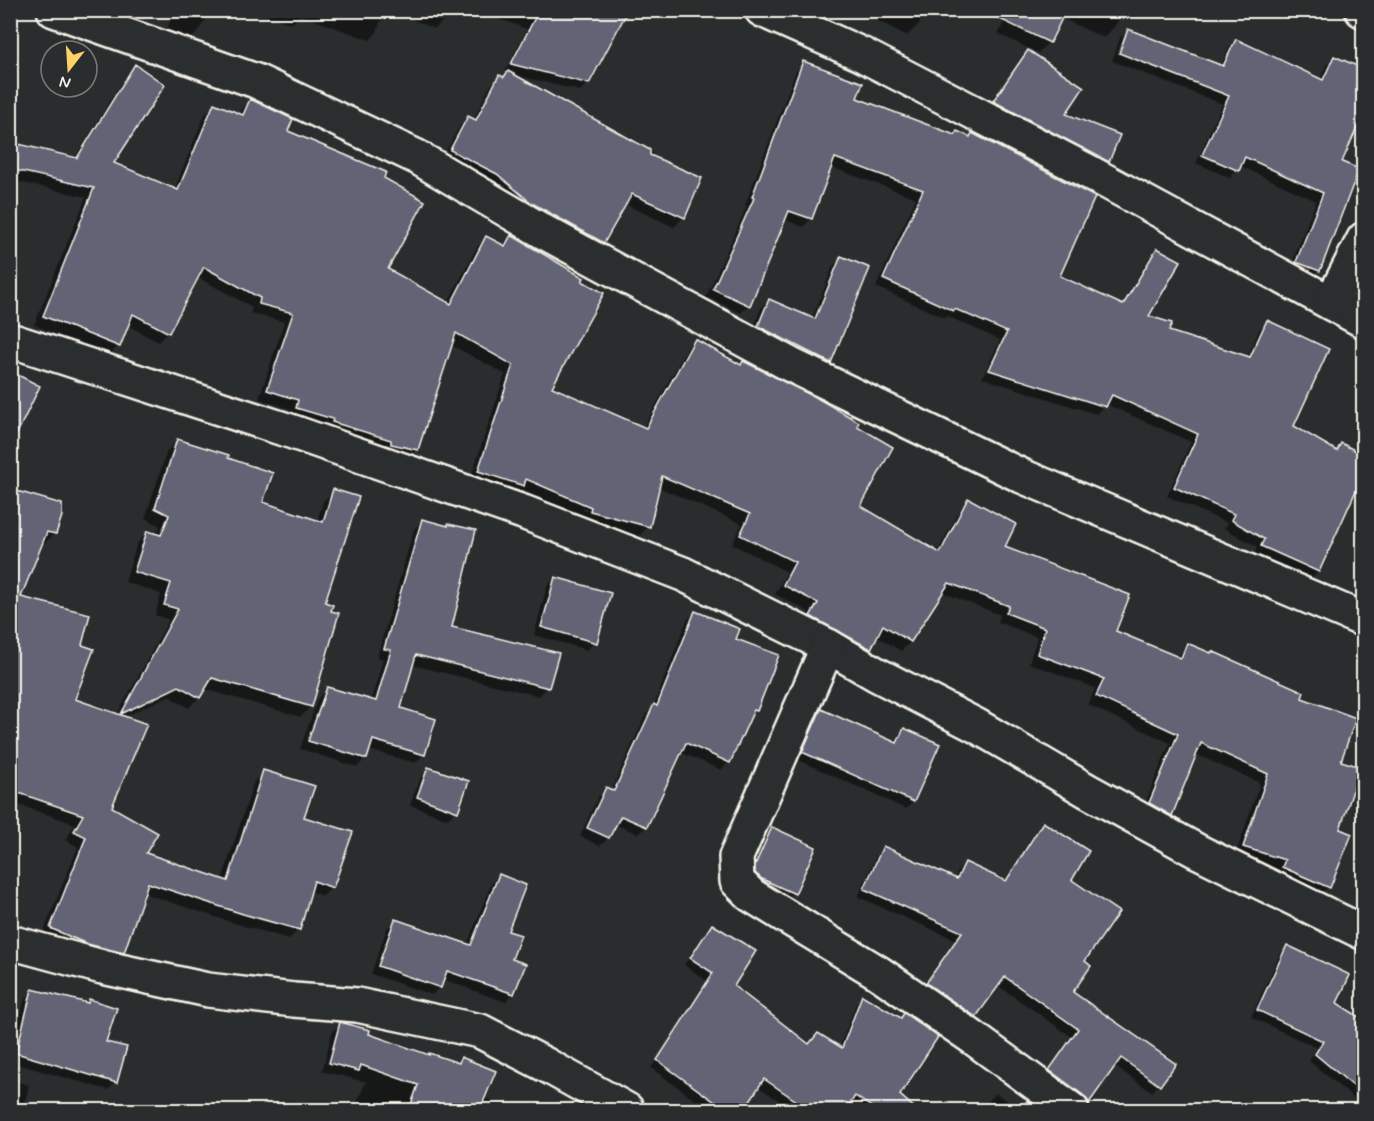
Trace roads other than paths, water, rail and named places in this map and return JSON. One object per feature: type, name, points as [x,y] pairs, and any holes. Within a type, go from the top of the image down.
[{"type":"street","points":[[54,10],[256,81],[417,157],[544,232],[790,365],[1022,476],[1364,620]]},
{"type":"street","points":[[762,10],[892,70],[1087,171],[1364,321]]},
{"type":"street","points":[[1331,303],[1364,239]]},
{"type":"street","points":[[10,340],[290,431],[523,512],[683,574],[828,646],[876,674],[977,726],[1197,851],[1364,933]]},
{"type":"street","points":[[828,646],[736,857],[736,881],[752,896],[879,973],[1072,1110]]},
{"type":"street","points":[[10,942],[102,967],[208,990],[357,1005],[480,1031],[627,1110]]}]
